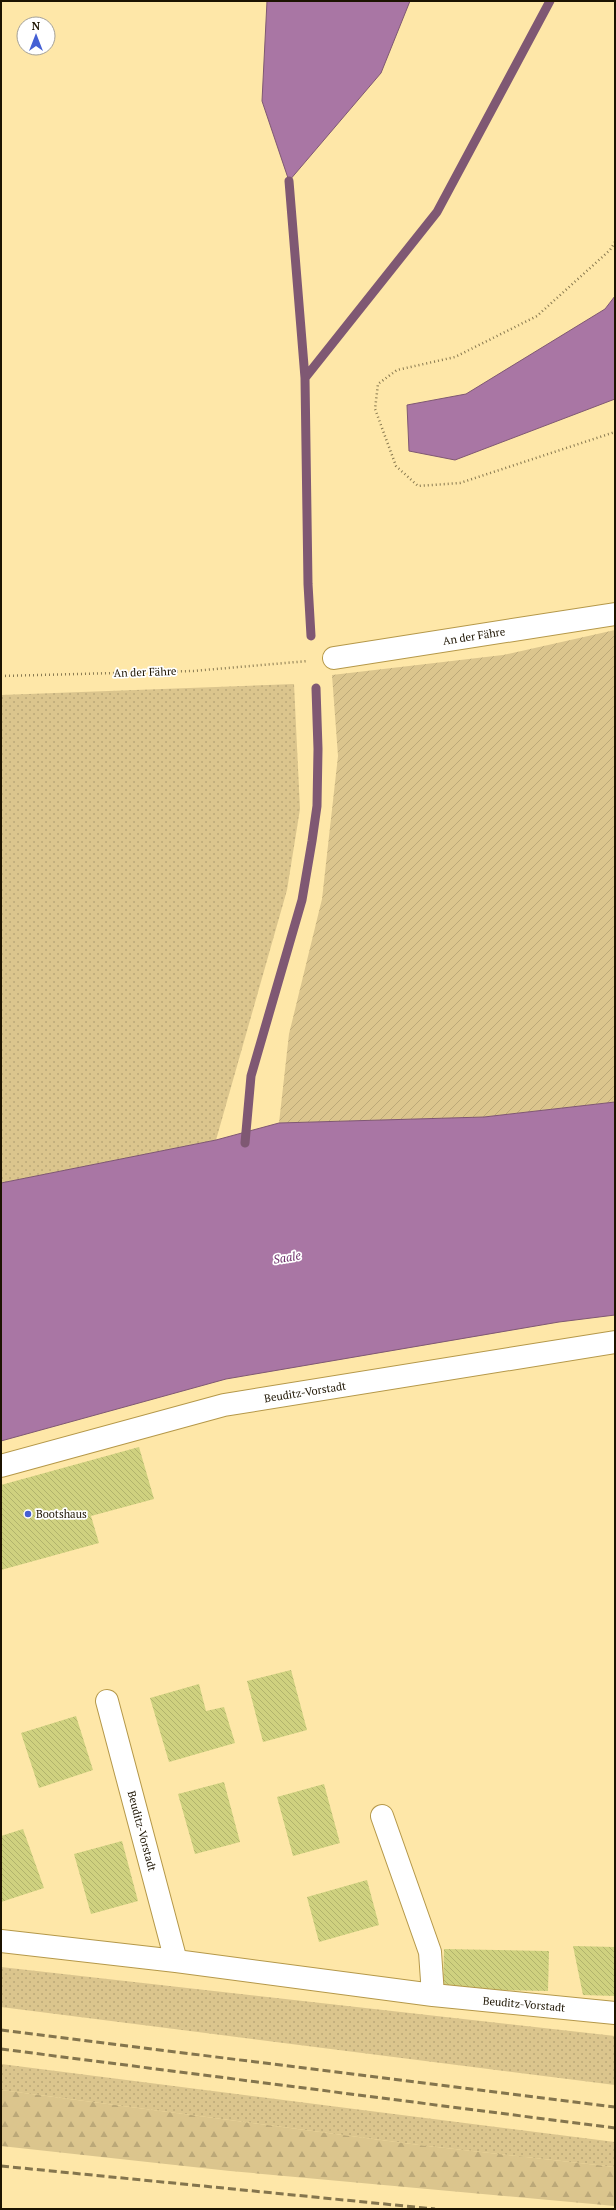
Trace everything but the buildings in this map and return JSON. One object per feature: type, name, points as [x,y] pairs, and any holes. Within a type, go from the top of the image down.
[{"type":"street","name":"An der Fähre","points":[[334,658],[615,614]]},
{"type":"street","name":"Beuditz-Vorstadt","points":[[1,1466],[224,1405],[615,1342]]},
{"type":"street","name":"Beuditz-Vorstadt","points":[[107,1701],[176,1961]]},
{"type":"street","points":[[382,1816],[430,1952],[433,1995]]},
{"type":"street","name":"Beuditz-Vorstadt","points":[[1,1941],[176,1961],[433,1995],[615,2013]]},
{"type":"path","points":[[615,242],[610,250],[537,316],[455,357],[397,370],[378,384],[375,409],[396,466],[418,486],[460,483],[615,432]]},
{"type":"path","name":"An der Fähre","points":[[1,676],[193,671],[289,663]]},
{"type":"green space","points":[[615,630],[615,1102],[484,1117],[279,1123],[289,1034],[322,899],[338,756],[332,675],[503,655]]},
{"type":"green space","points":[[294,684],[300,809],[287,890],[216,1140],[1,1183],[1,695]]},
{"type":"green space","points":[[1,1967],[615,2036],[615,2085],[1,2007]]},
{"type":"green space","points":[[1,2064],[615,2142],[615,2167],[419,2145],[1,2090]]},
{"type":"green space","points":[[1,2090],[419,2145],[615,2167],[615,2206],[230,2171],[1,2146]]},
{"type":"water","points":[[267,1],[410,1],[381,73],[289,181],[262,101]]},
{"type":"water","points":[[615,296],[615,399],[455,460],[409,451],[407,405],[466,394],[605,309]]},
{"type":"water","name":"Saale","points":[[615,1102],[615,1315],[559,1322],[226,1379],[1,1441],[1,1183],[216,1140],[279,1123],[484,1117]]},
{"type":"waterway","points":[[305,378],[437,212],[550,1]]},
{"type":"waterway","points":[[289,181],[305,378],[308,584],[311,636]]},
{"type":"waterway","points":[[245,1143],[251,1076],[302,900],[312,841],[317,806],[318,749],[316,688]]},
{"type":"railway","points":[[1,2030],[615,2107]]},
{"type":"railway","points":[[1,2049],[615,2128]]},
{"type":"railway","points":[[1,2166],[435,2209]]},
{"type":"place","name":"Bootshaus","points":[[28,1514]]}]
